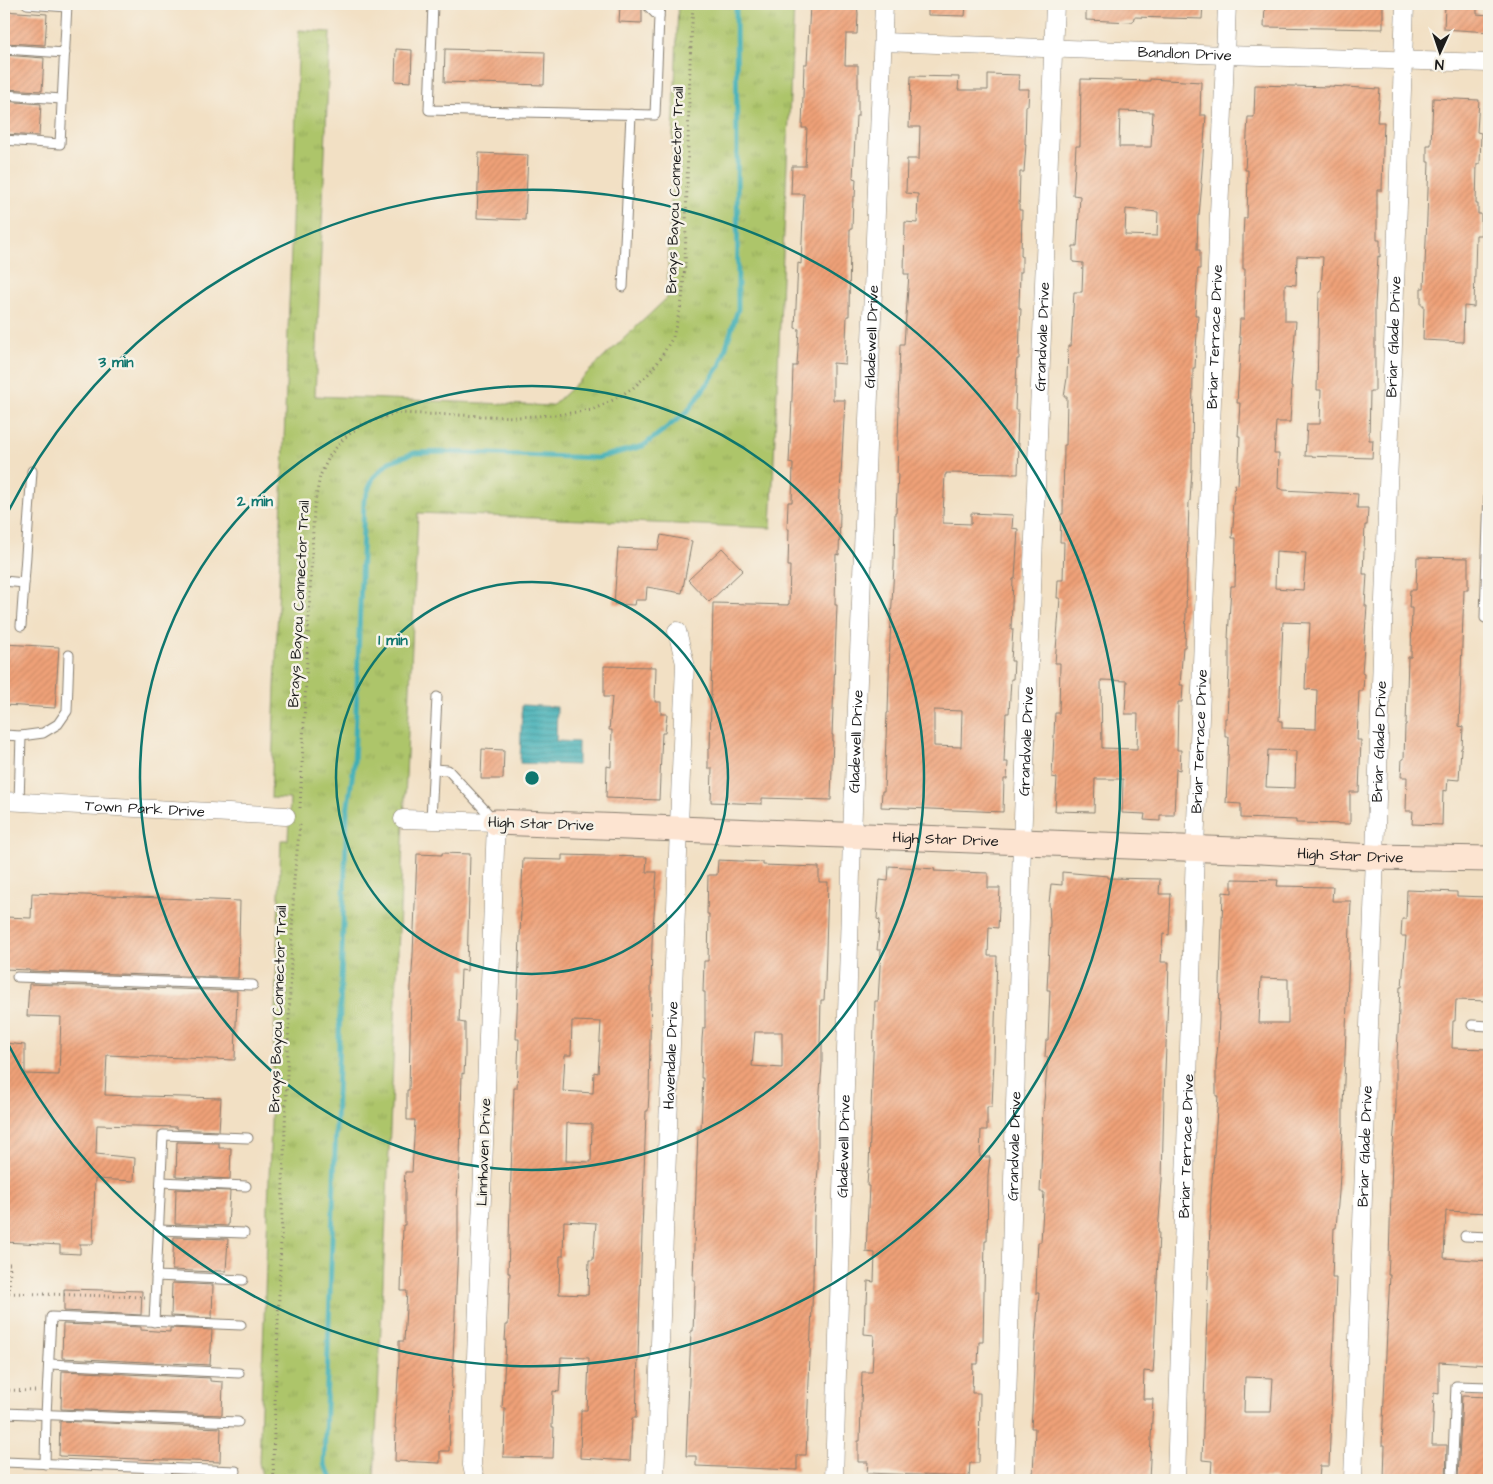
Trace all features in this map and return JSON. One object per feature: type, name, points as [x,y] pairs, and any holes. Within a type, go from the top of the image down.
[{"type":"street","name":"Gladewell Drive","points":[[834,1480],[852,836],[884,4]]},
{"type":"street","name":"Grandvale Drive","points":[[1005,1480],[1022,843],[1055,4]]},
{"type":"street","name":"Briar Terrace Drive","points":[[1176,1480],[1195,849],[1227,4]]},
{"type":"street","name":"Briar Glade Drive","points":[[1353,1480],[1405,4]]},
{"type":"street","name":"Bandlon Drive","points":[[883,42],[1489,63]]},
{"type":"street","name":"Havendale Drive","points":[[654,1480],[685,663],[677,631]]},
{"type":"street","name":"Town Park Drive","points":[[12,801],[286,816]]},
{"type":"street","name":"High Star Drive","points":[[403,818],[1374,857],[1489,859]]},
{"type":"street","name":"Linnhaven Drive","points":[[477,1480],[475,1479],[472,1464],[496,822]]},
{"type":"lane","points":[[4,140],[60,144],[67,5],[27,4]]},
{"type":"lane","points":[[434,4],[430,110],[655,115],[660,4]]},
{"type":"lane","points":[[646,4],[659,17]]},
{"type":"lane","points":[[4,49],[65,53]]},
{"type":"lane","points":[[4,95],[62,99]]},
{"type":"lane","points":[[623,286],[630,114]]},
{"type":"lane","points":[[21,626],[32,471]]},
{"type":"lane","points":[[1489,490],[1485,618],[1489,618]]},
{"type":"lane","points":[[4,581],[24,583]]},
{"type":"lane","points":[[4,736],[43,733],[58,724],[67,711],[69,656]]},
{"type":"lane","points":[[431,820],[438,697]]},
{"type":"lane","points":[[12,801],[21,736]]},
{"type":"lane","points":[[434,769],[448,770],[496,822]]},
{"type":"lane","points":[[16,977],[253,985]]},
{"type":"lane","points":[[1472,1025],[1489,1026]]},
{"type":"lane","points":[[154,1322],[163,1135],[248,1138]]},
{"type":"lane","points":[[161,1182],[246,1186]]},
{"type":"lane","points":[[159,1230],[244,1233]]},
{"type":"lane","points":[[1465,1236],[1489,1237]]},
{"type":"lane","points":[[156,1276],[242,1280]]},
{"type":"lane","points":[[45,1464],[51,1317],[241,1325]]},
{"type":"lane","points":[[48,1364],[239,1373]]},
{"type":"lane","points":[[1452,1480],[1456,1386],[1489,1387]]},
{"type":"lane","points":[[4,1414],[238,1422]]},
{"type":"lane","points":[[4,1462],[236,1471]]},
{"type":"path","name":"Brays Bayou Connector Trail","points":[[274,1480],[273,1451],[294,879],[299,834],[314,508],[320,476],[330,455],[344,438],[361,425],[377,418],[395,413],[517,417],[556,415],[592,410],[633,388],[658,362],[673,337],[682,301],[685,265],[693,4]]},
{"type":"path","points":[[4,1264],[10,1264],[10,1293],[156,1297]]},
{"type":"path","points":[[4,1390],[47,1392]]},
{"type":"green space","points":[[678,4],[794,4],[771,528],[418,513],[374,1480],[263,1480],[259,1463],[281,840],[288,840],[290,799],[271,798],[299,30],[330,32],[315,396],[552,406],[667,298]]},
{"type":"water","points":[[522,705],[557,707],[556,741],[578,742],[578,765],[520,763]]},
{"type":"building","points":[[810,4],[857,4],[858,14],[857,34],[846,34],[845,65],[858,65],[858,116],[856,116],[853,178],[856,179],[855,197],[853,197],[852,229],[850,229],[849,316],[847,316],[845,364],[833,363],[833,400],[845,400],[839,513],[839,555],[836,554],[835,605],[837,605],[831,800],[762,798],[762,804],[711,802],[712,768],[708,768],[708,749],[710,749],[713,603],[789,604],[790,566],[788,566],[789,529],[787,529],[788,502],[792,502],[793,464],[789,463],[793,366],[797,366],[799,329],[795,328],[798,263],[801,264],[804,194],[791,194],[792,166],[805,166],[807,128],[802,128],[804,64],[807,64]]},
{"type":"building","points":[[928,4],[966,4],[965,16],[928,15]]},
{"type":"building","points":[[1086,4],[1203,4],[1202,19],[1134,17],[1133,22],[1086,20]]},
{"type":"building","points":[[1265,4],[1383,4],[1383,29],[1264,27]]},
{"type":"building","points":[[1445,4],[1477,4],[1477,14],[1489,15],[1489,32],[1444,29]]},
{"type":"building","points":[[620,6],[641,7],[642,23],[619,22]]},
{"type":"building","points":[[4,11],[47,14],[45,45],[4,43]]},
{"type":"building","points":[[396,49],[412,50],[411,82],[395,81]]},
{"type":"building","points":[[445,49],[545,52],[544,85],[444,82]]},
{"type":"building","points":[[4,55],[44,58],[42,91],[4,89]]},
{"type":"building","points":[[988,74],[1019,75],[1018,89],[1029,89],[1028,106],[1026,106],[1024,172],[1020,172],[1019,210],[1022,210],[1022,272],[1020,272],[1019,308],[1021,309],[1015,410],[1018,410],[1018,474],[946,473],[943,523],[971,524],[971,513],[1013,515],[1012,528],[1018,529],[1011,629],[1013,629],[1011,661],[1014,661],[1009,713],[1006,713],[1004,762],[1008,762],[1007,779],[1004,779],[1003,812],[881,807],[882,791],[884,791],[888,713],[898,474],[900,344],[904,344],[909,274],[904,274],[905,222],[917,223],[918,194],[906,193],[907,159],[919,159],[920,127],[909,127],[911,76],[959,77],[958,90],[988,90]],"holes":[[[934,710],[962,711],[961,747],[934,746]]]},
{"type":"building","points":[[1081,79],[1150,81],[1150,79],[1201,82],[1200,115],[1206,115],[1202,184],[1198,215],[1197,250],[1200,250],[1200,269],[1198,269],[1195,315],[1198,315],[1195,368],[1193,368],[1192,469],[1189,501],[1185,647],[1183,647],[1180,685],[1183,685],[1182,702],[1178,702],[1177,750],[1181,750],[1180,770],[1176,769],[1174,815],[1160,815],[1160,821],[1144,820],[1145,814],[1122,813],[1123,779],[1095,779],[1094,812],[1055,811],[1057,778],[1052,777],[1055,713],[1059,713],[1060,663],[1055,663],[1060,598],[1057,598],[1058,580],[1063,580],[1064,542],[1060,542],[1061,514],[1063,514],[1064,445],[1066,445],[1067,397],[1064,397],[1067,378],[1068,346],[1071,346],[1074,292],[1082,292],[1083,263],[1073,262],[1073,246],[1077,246],[1080,196],[1073,195],[1076,146],[1080,146]],"holes":[[[1120,111],[1153,112],[1151,147],[1119,147]],[[1126,209],[1158,212],[1157,236],[1125,235]],[[1101,680],[1127,681],[1125,714],[1138,714],[1137,749],[1102,748]]]},
{"type":"building","points":[[1255,85],[1380,89],[1377,122],[1384,122],[1382,190],[1377,190],[1377,240],[1380,240],[1380,257],[1378,256],[1375,305],[1375,391],[1370,391],[1369,440],[1373,440],[1372,458],[1305,456],[1307,424],[1320,424],[1321,390],[1317,390],[1319,292],[1321,292],[1323,257],[1297,256],[1296,285],[1285,284],[1285,321],[1296,321],[1290,422],[1276,422],[1274,454],[1279,454],[1278,488],[1283,490],[1358,494],[1357,508],[1368,508],[1367,525],[1365,525],[1363,574],[1367,574],[1365,606],[1367,606],[1362,673],[1364,674],[1363,691],[1359,691],[1357,740],[1361,740],[1359,792],[1350,792],[1350,824],[1296,823],[1296,820],[1241,818],[1241,804],[1226,803],[1229,737],[1225,737],[1225,718],[1227,718],[1231,586],[1235,586],[1236,538],[1232,538],[1234,513],[1232,513],[1235,484],[1238,485],[1240,436],[1238,436],[1240,403],[1237,403],[1241,337],[1239,337],[1240,319],[1244,319],[1245,269],[1243,269],[1243,237],[1244,218],[1247,218],[1248,170],[1245,170],[1248,117],[1254,117]],"holes":[[[1276,551],[1306,553],[1303,590],[1275,588]],[[1283,622],[1310,623],[1305,689],[1317,690],[1316,729],[1282,728],[1282,721],[1279,721]],[[1268,750],[1296,751],[1295,788],[1266,787]]]},
{"type":"building","points":[[1433,98],[1479,100],[1477,132],[1481,133],[1480,164],[1477,164],[1476,204],[1478,204],[1478,214],[1481,214],[1481,235],[1476,235],[1474,307],[1464,306],[1463,342],[1423,340],[1424,305],[1421,305],[1421,288],[1424,288],[1427,217],[1429,162],[1427,162],[1427,145],[1431,145]]},
{"type":"building","points":[[4,101],[41,104],[39,136],[4,134]]},
{"type":"building","points":[[479,153],[528,155],[525,220],[477,218]]},
{"type":"building","points":[[661,535],[692,541],[682,593],[647,587],[646,600],[635,600],[634,605],[614,604],[618,548],[658,550]]},
{"type":"building","points":[[722,548],[743,570],[709,602],[688,580]]},
{"type":"building","points":[[1417,557],[1468,558],[1468,590],[1464,590],[1459,726],[1463,727],[1459,780],[1448,779],[1447,791],[1443,790],[1442,825],[1412,824],[1413,811],[1406,811],[1407,777],[1401,777],[1406,725],[1408,657],[1411,657],[1412,608],[1409,608],[1410,590],[1416,590]]},
{"type":"building","points":[[4,644],[59,647],[55,708],[4,705]]},
{"type":"building","points":[[604,666],[656,667],[655,702],[661,702],[661,714],[667,714],[665,733],[662,733],[659,800],[606,798],[607,766],[611,767],[612,730],[609,730],[612,697],[604,697]]},
{"type":"building","points":[[482,749],[504,750],[503,779],[481,779]]},
{"type":"building","points":[[442,853],[470,854],[467,971],[461,970],[459,1022],[465,1023],[465,1055],[464,1074],[462,1073],[457,1198],[458,1244],[449,1451],[440,1451],[440,1463],[395,1461],[395,1428],[399,1341],[404,1341],[407,1291],[401,1291],[403,1225],[405,1225],[405,1172],[412,1172],[415,1120],[407,1120],[407,1090],[409,1090],[417,854],[442,855]]},
{"type":"building","points":[[562,855],[647,857],[646,872],[657,872],[652,942],[649,1094],[648,1111],[646,1111],[636,1418],[632,1418],[630,1461],[580,1458],[581,1410],[587,1410],[589,1358],[561,1357],[559,1392],[553,1391],[553,1458],[503,1457],[505,1408],[502,1408],[510,1273],[508,1273],[514,1088],[517,1088],[519,1039],[516,1039],[523,859],[562,860]],"holes":[[[572,1021],[601,1022],[598,1073],[594,1072],[593,1093],[563,1091],[565,1055],[571,1055]],[[567,1123],[592,1124],[591,1162],[566,1161]],[[564,1221],[596,1223],[593,1260],[589,1260],[588,1295],[559,1294],[560,1256],[563,1256]]]},
{"type":"building","points":[[718,860],[763,862],[763,865],[819,867],[819,882],[828,882],[824,1000],[821,1000],[820,1043],[822,1043],[822,1065],[818,1117],[818,1169],[814,1217],[806,1455],[797,1455],[797,1470],[696,1466],[696,1456],[686,1456],[695,1280],[693,1280],[698,1129],[701,1129],[702,1039],[703,1028],[705,1028],[704,961],[708,961],[708,875],[717,875]],"holes":[[[755,1032],[782,1032],[782,1068],[752,1066]]]},
{"type":"building","points":[[889,866],[935,869],[934,871],[988,873],[988,888],[1000,888],[998,928],[989,927],[988,956],[997,956],[992,1107],[987,1107],[987,1130],[981,1130],[980,1157],[990,1157],[987,1241],[985,1241],[983,1342],[979,1342],[978,1364],[973,1364],[972,1393],[980,1393],[979,1463],[970,1463],[969,1477],[867,1473],[868,1462],[858,1462],[862,1372],[872,1372],[874,1335],[864,1334],[865,1303],[867,1303],[868,1281],[874,1282],[875,1253],[866,1252],[869,1186],[867,1186],[875,1001],[878,1001],[881,950],[877,950],[880,920],[877,919],[880,880],[888,881]]},
{"type":"building","points":[[1062,872],[1108,876],[1108,878],[1160,879],[1159,894],[1171,894],[1169,935],[1163,934],[1161,962],[1169,962],[1154,1359],[1153,1372],[1144,1371],[1143,1399],[1153,1399],[1149,1480],[1095,1480],[1095,1478],[1033,1476],[1035,1428],[1031,1428],[1039,1293],[1036,1293],[1037,1259],[1038,1242],[1041,1242],[1044,1192],[1040,1192],[1042,1124],[1048,1057],[1045,1057],[1046,1040],[1048,1040],[1050,990],[1047,990],[1049,903],[1051,884],[1062,885]]},
{"type":"building","points":[[1232,879],[1278,880],[1277,886],[1333,887],[1332,901],[1351,901],[1343,1124],[1336,1228],[1334,1228],[1332,1278],[1336,1278],[1329,1466],[1320,1466],[1319,1480],[1274,1480],[1275,1478],[1211,1475],[1212,1461],[1202,1460],[1211,1195],[1218,1096],[1216,1096],[1216,1062],[1223,892],[1232,893]],"holes":[[[1261,978],[1288,979],[1288,1023],[1259,1023]],[[1245,1377],[1273,1378],[1271,1412],[1244,1412]]]},
{"type":"building","points":[[1407,890],[1457,892],[1457,896],[1489,897],[1489,1001],[1456,1000],[1452,1048],[1489,1049],[1489,1213],[1446,1211],[1444,1258],[1489,1261],[1489,1365],[1439,1362],[1439,1394],[1434,1393],[1432,1445],[1447,1445],[1446,1480],[1384,1480],[1385,1445],[1382,1445],[1390,1275],[1388,1275],[1392,1158],[1396,1106],[1396,1055],[1400,987],[1402,987],[1406,936],[1401,936],[1402,919],[1406,919]]},
{"type":"building","points":[[32,893],[240,901],[238,978],[4,969],[4,917],[31,918]]},
{"type":"building","points":[[29,984],[237,991],[235,1060],[107,1055],[105,1095],[221,1098],[219,1131],[177,1129],[177,1127],[97,1125],[96,1154],[135,1158],[134,1181],[95,1179],[93,1244],[80,1244],[80,1254],[60,1253],[60,1245],[4,1242],[4,1043],[25,1045],[25,1074],[59,1075],[61,1017],[27,1016]]},
{"type":"building","points":[[177,1142],[219,1143],[219,1148],[231,1148],[230,1179],[176,1176]]},
{"type":"building","points":[[176,1189],[230,1191],[228,1226],[175,1224]]},
{"type":"building","points":[[174,1237],[228,1239],[226,1271],[172,1270]]},
{"type":"building","points":[[172,1283],[213,1285],[212,1318],[171,1316]]},
{"type":"building","points":[[64,1289],[142,1291],[141,1315],[64,1311]]},
{"type":"building","points":[[63,1324],[141,1327],[141,1330],[170,1332],[170,1328],[212,1330],[210,1365],[62,1358]]},
{"type":"building","points":[[62,1371],[210,1378],[210,1381],[223,1382],[222,1415],[61,1409]]},
{"type":"building","points":[[1462,1396],[1489,1397],[1489,1480],[1458,1480]]},
{"type":"building","points":[[60,1421],[221,1428],[220,1462],[59,1456]]},
{"type":"waterway","points":[[333,1480],[324,1464],[347,812],[354,765],[364,501],[373,478],[389,462],[414,453],[444,452],[597,458],[643,446],[687,412],[720,366],[738,309],[736,4]]}]
